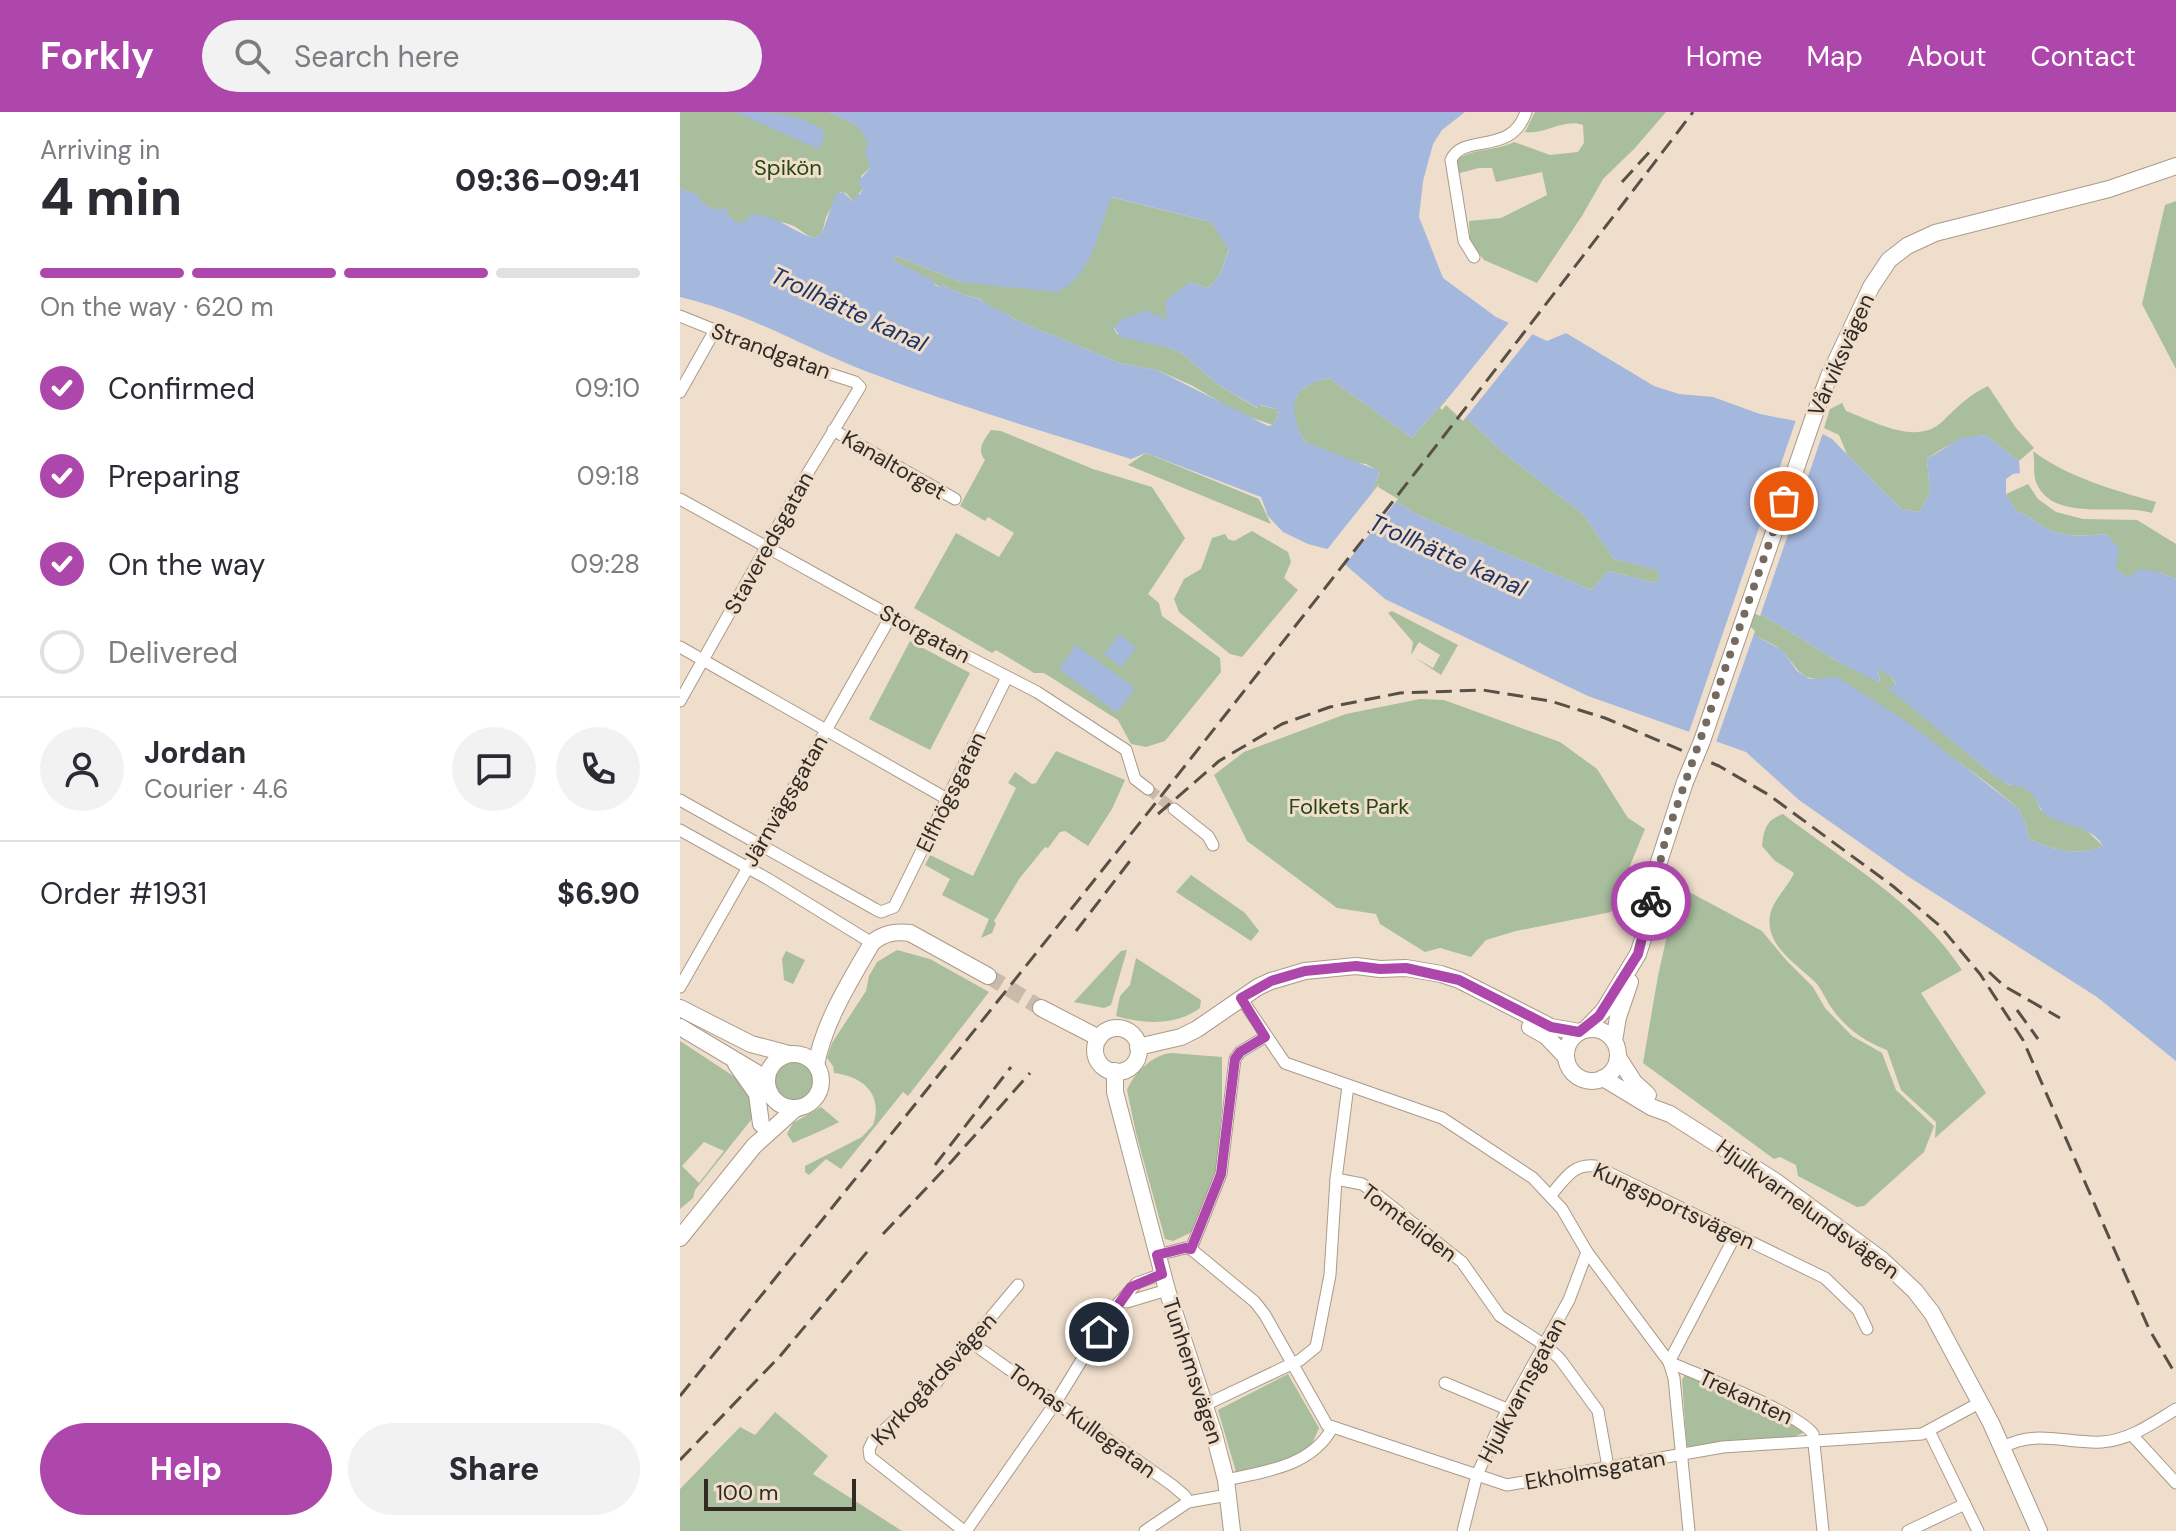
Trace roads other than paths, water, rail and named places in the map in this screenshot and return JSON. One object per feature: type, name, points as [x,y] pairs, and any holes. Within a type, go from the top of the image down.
[{"type":"street","points":[[1474,257],[1464,241],[1451,160],[1454,153],[1461,149],[1506,138],[1518,127],[1526,112]]},
{"type":"street","name":"Vårviksvägen","points":[[1638,954],[1645,933],[1655,874],[1685,782],[1702,741],[1815,413],[1871,287],[1889,260],[1907,246],[1935,233],[2096,193],[2176,166]]},
{"type":"street","name":"Strandgatan","points":[[680,316],[799,364],[855,382],[860,387]]},
{"type":"street","points":[[680,392],[715,330]]},
{"type":"street","name":"Staveredsgatan","points":[[680,701],[765,547],[860,387]]},
{"type":"street","name":"Kanaltorget","points":[[833,430],[955,499]]},
{"type":"street","name":"Storgatan","points":[[680,499],[891,616],[1037,692],[1126,750],[1135,779],[1148,789]]},
{"type":"street","name":"Järnvägsgatan","points":[[680,987],[891,616]]},
{"type":"street","points":[[680,647],[949,800]]},
{"type":"street","name":"Elfhögsgatan","points":[[761,847],[881,912],[894,907],[1007,677]]},
{"type":"street","points":[[680,800],[761,847]]},
{"type":"street","points":[[1174,809],[1208,836],[1213,845]]},
{"type":"street","points":[[680,830],[872,943]]},
{"type":"street","points":[[816,1065],[821,1043],[835,1010],[872,943],[890,933],[910,933],[988,976]]},
{"type":"street","points":[[1566,1057],[1570,1041],[1604,1010],[1638,954]]},
{"type":"street","points":[[1380,969],[1389,975],[1435,982],[1479,999],[1546,1036],[1566,1057],[1569,1068],[1582,1079],[1593,1081],[1612,1072],[1622,1002],[1638,954]]},
{"type":"street","points":[[1138,1047],[1181,1037],[1271,981],[1305,971],[1356,966],[1406,968],[1459,980],[1551,1027],[1603,1031],[1616,1049]]},
{"type":"street","points":[[1241,998],[1285,1063],[1442,1118],[1533,1178],[1551,1195],[1587,1252],[1669,1362],[1674,1378],[1689,1531]]},
{"type":"street","points":[[680,1008],[740,1039],[810,1059],[816,1065],[821,1081],[818,1094],[809,1104],[796,1108],[754,1146],[681,1234]]},
{"type":"street","points":[[1041,1008],[1099,1038]]},
{"type":"street","points":[[796,1108],[784,1106],[769,1092],[767,1079],[773,1063],[794,1054],[835,1010]]},
{"type":"street","points":[[680,1027],[767,1079]]},
{"type":"street","points":[[1109,1029],[1122,1029],[1133,1035],[1138,1047],[1132,1065],[1115,1071],[1108,1070],[1097,1059],[1096,1045],[1109,1029]]},
{"type":"street","points":[[1191,1249],[1221,1174],[1235,1059],[1240,1052],[1265,1037]]},
{"type":"street","name":"Hjulkvarnelundsvägen","points":[[1616,1049],[1634,1082],[1670,1114],[1775,1181],[1902,1276],[1932,1313],[1981,1402],[2004,1447],[2039,1531]]},
{"type":"street","points":[[727,1054],[746,1075],[757,1094],[761,1124]]},
{"type":"street","name":"Tunhemsvägen","points":[[1115,1071],[1115,1092],[1162,1274],[1205,1405],[1227,1488],[1232,1531]]},
{"type":"street","name":"Hjulkvarnelundsvägen","points":[[1603,1078],[1651,1107],[1670,1114]]},
{"type":"street","points":[[1205,1405],[1291,1364],[1316,1347],[1330,1275],[1336,1179],[1348,1086]]},
{"type":"street","points":[[754,1146],[774,1099]]},
{"type":"street","name":"Kungsportsvägen","points":[[1551,1195],[1577,1168],[1595,1166],[1825,1278],[1858,1310],[1867,1329]]},
{"type":"street","name":"Tomteliden","points":[[1336,1179],[1362,1184],[1438,1243],[1470,1272],[1500,1316],[1546,1346],[1560,1359],[1598,1411],[1608,1467]]},
{"type":"street","points":[[1669,1362],[1736,1234]]},
{"type":"street","points":[[1145,1531],[1188,1502],[1269,1473],[1304,1456],[1322,1443],[1332,1428],[1322,1420],[1255,1302],[1191,1249],[1157,1255]]},
{"type":"street","name":"Hjulkvarnsgatan","points":[[1463,1531],[1477,1475],[1507,1409],[1546,1346],[1569,1300],[1587,1252]]},
{"type":"street","points":[[965,1531],[1056,1402],[1113,1309],[1137,1283],[1162,1274]]},
{"type":"street","name":"Kyrkogårdsvägen","points":[[965,1531],[870,1457],[869,1449],[874,1439],[935,1384],[1018,1285]]},
{"type":"street","points":[[1122,1301],[1167,1290]]},
{"type":"street","name":"Tomas Kullegatan","points":[[972,1343],[1172,1485],[1188,1502]]},
{"type":"street","name":"Trekanten","points":[[1669,1362],[1796,1419],[1811,1430],[1814,1442]]},
{"type":"street","points":[[1445,1383],[1507,1409]]},
{"type":"street","name":"Ekholmsgatan","points":[[1332,1428],[1507,1485],[1723,1447],[1905,1436],[1929,1431],[1981,1402]]},
{"type":"street","points":[[2004,1447],[2022,1438],[2100,1442],[2132,1435],[2176,1409]]},
{"type":"street","points":[[1929,1431],[1978,1531]]},
{"type":"street","points":[[2132,1435],[2176,1483]]},
{"type":"street","points":[[1814,1442],[1823,1531]]},
{"type":"street","points":[[1908,1531],[1965,1504]]},
{"type":"water","points":[[735,112],[792,116],[823,130],[824,137],[819,149]]},
{"type":"water","name":"Trollhätte kanal","points":[[829,112],[1465,112],[1442,130],[1433,144],[1423,181],[1419,217],[1443,278],[1496,317],[1547,341],[1566,333],[1654,386],[1679,394],[1713,397],[1760,414],[1801,422],[1832,439],[1901,509],[1919,512],[1930,493],[1927,459],[1961,438],[1986,435],[2019,461],[2020,473],[2006,479],[2006,494],[2017,512],[2066,535],[2106,534],[2119,549],[2116,569],[2128,578],[2140,569],[2176,579],[2176,1061],[2097,997],[1909,877],[1799,800],[1746,752],[1588,696],[1385,599],[1327,549],[1283,532],[1268,516],[1261,497],[1146,453],[1131,459],[933,396],[845,363],[728,312],[680,297],[680,188],[700,196],[700,201],[710,207],[727,208],[728,215],[737,223],[746,221],[750,215],[759,215],[814,238],[822,233],[836,194],[843,192],[854,202],[856,194],[860,195],[863,188],[857,183],[870,168],[865,151],[868,141],[856,125]],"holes":[[[1111,197],[1211,222],[1229,250],[1219,276],[1208,288],[1190,282],[1165,301],[1167,320],[1146,310],[1123,319],[1114,327],[1120,337],[1183,354],[1217,384],[1258,408],[1260,405],[1277,409],[1278,415],[1273,425],[1268,426],[1157,370],[1120,363],[1016,320],[980,299],[942,285],[939,287],[934,281],[893,260],[896,256],[961,282],[1058,292],[1070,284],[1087,263]],[[1329,378],[1412,438],[1446,399],[1505,454],[1583,514],[1614,559],[1657,570],[1659,580],[1655,583],[1608,571],[1591,590],[1424,518],[1373,489],[1380,471],[1305,442],[1295,419],[1295,401],[1305,387]],[[1743,603],[1842,664],[1880,683],[1878,669],[1891,676],[1896,684],[1888,688],[1993,775],[2008,784],[2026,788],[2047,815],[2085,830],[2103,846],[2084,851],[2065,851],[2029,839],[2018,808],[1906,721],[1837,677],[1810,679],[1797,671],[1783,651],[1749,632]]]},
{"type":"water","points":[[1120,634],[1136,648],[1121,667],[1104,654]]},
{"type":"water","points":[[1076,645],[1135,688],[1117,713],[1059,669]]},
{"type":"tunnel","points":[[1148,789],[1174,809]]},
{"type":"tunnel","points":[[988,976],[1041,1008]]},
{"type":"railway","points":[[680,1396],[1191,758],[1693,112]]},
{"type":"railway","points":[[1622,182],[1653,148]]},
{"type":"railway","points":[[1158,814],[1219,761],[1282,724],[1330,707],[1400,693],[1483,690],[1550,701],[1605,718],[1719,766],[1769,795],[1894,887],[1940,926],[1980,974],[2023,1040],[2149,1329],[2176,1375]]},
{"type":"railway","points":[[1076,931],[1133,857]]},
{"type":"railway","points":[[1989,972],[2004,986],[2060,1018]]},
{"type":"railway","points":[[2017,1010],[2038,1039]]},
{"type":"railway","points":[[935,1165],[1011,1067]]},
{"type":"railway","points":[[883,1234],[1030,1073]]},
{"type":"railway","points":[[680,1460],[781,1355],[872,1246]]},
{"type":"park label","name":"Spikön","points":[[788,167]]},
{"type":"park label","name":"Folkets Park","points":[[1349,806]]}]
